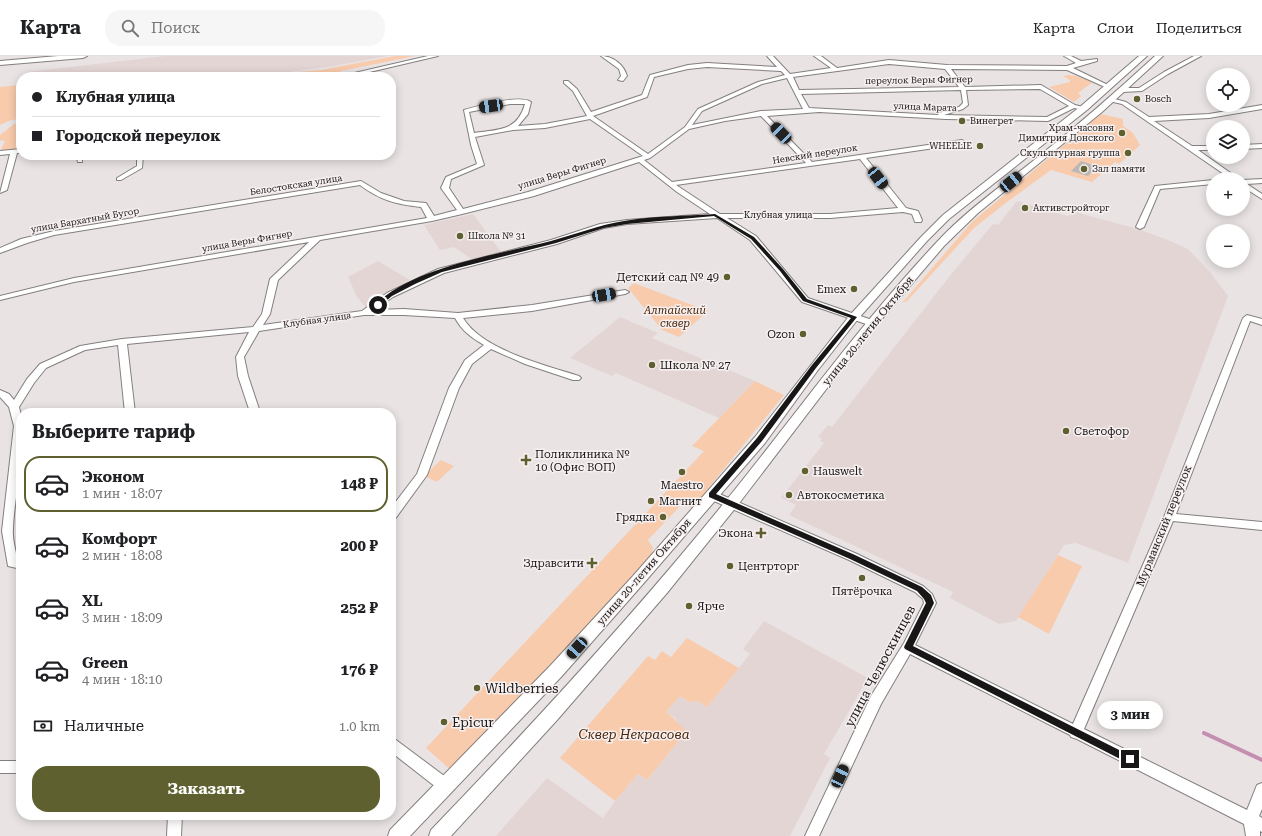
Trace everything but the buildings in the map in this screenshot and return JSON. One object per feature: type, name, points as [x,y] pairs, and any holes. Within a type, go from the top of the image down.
[{"type":"main road","points":[[0,63],[83,56]]},
{"type":"main road","name":"улица 20-летия Октября","points":[[397,836],[561,665],[638,580],[760,440],[814,367],[854,317],[924,239],[946,217],[1143,56]]},
{"type":"main road","name":"улица 20-летия Октября","points":[[438,836],[602,659],[732,504],[872,323],[941,243],[962,223],[1111,100],[1159,56]]},
{"type":"street","points":[[362,72],[434,56]]},
{"type":"street","points":[[604,56],[622,68],[624,76],[621,80]]},
{"type":"street","points":[[770,56],[789,76],[807,110]]},
{"type":"street","points":[[817,56],[834,69]]},
{"type":"street","points":[[1067,56],[1080,63]]},
{"type":"street","points":[[1122,90],[1140,90],[1166,73],[1198,56]]},
{"type":"street","points":[[1068,68],[1093,58]]},
{"type":"street","name":"улица Веры Фигнер","points":[[0,298],[74,280],[432,219],[531,194],[648,157],[687,128],[700,110],[760,83],[789,76],[889,62],[929,62],[947,67],[1068,68],[1107,86]]},
{"type":"street","points":[[473,135],[513,128],[545,126],[590,116],[645,96],[652,76],[665,72],[707,65],[782,68]]},
{"type":"street","points":[[933,116],[954,111],[966,104],[964,88],[947,67]]},
{"type":"street","points":[[566,82],[575,90],[590,116],[648,157]]},
{"type":"street","name":"переулок Веры Фигнер","points":[[797,92],[1041,87],[1079,107]]},
{"type":"street","points":[[1111,100],[1124,103],[1148,118],[1226,172]]},
{"type":"street","points":[[462,212],[445,188],[448,178],[481,165],[475,153],[473,135],[466,111],[510,102],[528,102],[525,114],[513,128]]},
{"type":"street","name":"улица Марата","points":[[687,128],[725,119],[761,113],[807,110],[933,116],[1048,119],[1079,107]]},
{"type":"street","points":[[1148,118],[1215,115],[1262,108]]},
{"type":"street","points":[[761,113],[811,164]]},
{"type":"street","name":"Невский переулок","points":[[671,184],[962,142]]},
{"type":"street","points":[[1250,147],[1262,146]]},
{"type":"street","points":[[1192,148],[1206,148]]},
{"type":"street","points":[[0,154],[14,152],[3,190],[0,191]]},
{"type":"street","points":[[861,156],[903,210],[914,213],[918,220]]},
{"type":"street","points":[[119,178],[140,167],[140,160]]},
{"type":"street","points":[[640,160],[715,215],[753,238],[782,270],[805,300],[872,323]]},
{"type":"street","points":[[1250,182],[1262,181]]},
{"type":"street","name":"Белостокская улица","points":[[152,218],[361,183],[378,195],[403,203],[423,204],[432,219]]},
{"type":"street","points":[[1140,227],[1157,187],[1206,183]]},
{"type":"street","points":[[1250,188],[1262,196]]},
{"type":"street","name":"Клубная улица","points":[[14,408],[30,382],[44,366],[82,348],[122,342],[256,329],[364,313],[396,292],[441,271],[554,242],[603,226],[627,222],[715,215],[830,216],[903,210]]},
{"type":"street","name":"улица Бархатный Бугор","points":[[0,251],[24,241],[54,233],[152,218]]},
{"type":"street","points":[[254,408],[243,376],[240,357],[266,314],[274,279],[317,239]]},
{"type":"street","points":[[364,313],[404,312],[458,316],[532,308],[625,292]]},
{"type":"street","points":[[458,316],[468,331],[489,346],[576,378]]},
{"type":"street","name":"Мурманский переулок","points":[[1076,733],[1169,517],[1247,318],[1262,322]]},
{"type":"street","points":[[122,342],[129,408]]},
{"type":"street","points":[[396,509],[422,474],[454,388],[468,362],[489,346]]},
{"type":"street","points":[[0,393],[6,396],[14,408],[16,415]]},
{"type":"street","points":[[16,493],[7,531],[12,563],[16,564]]},
{"type":"street","name":"улица Челюскинцев","points":[[712,495],[853,557],[919,589],[928,597],[930,603],[908,647],[876,700],[812,836]]},
{"type":"street","points":[[1169,517],[1262,526]]},
{"type":"street","points":[[908,647],[1076,733],[1256,822]]},
{"type":"street","points":[[396,748],[446,786]]},
{"type":"street","points":[[0,767],[16,767]]},
{"type":"street","points":[[1253,836],[1262,790]]},
{"type":"street","points":[[174,836],[175,820]]},
{"type":"shaded area","points":[[165,56],[388,56],[334,66],[288,72],[27,72]]},
{"type":"shaded area","points":[[1017,201],[1068,216],[1075,212],[1141,230],[1188,249],[1210,272],[1228,296],[1128,563],[1076,543],[1064,545],[1016,621],[999,624],[950,598],[953,592],[789,515],[796,505],[781,498],[824,443],[820,441],[822,438],[818,437],[828,425],[832,427],[949,277],[993,224],[998,225]]},
{"type":"shaded area","name":"Школа № 31","points":[[473,214],[501,252],[473,260],[454,247],[440,250],[424,225]]},
{"type":"shaded area","points":[[378,261],[410,280],[373,299],[378,303],[366,308],[357,297],[348,277]]},
{"type":"shaded area","name":"Школа № 27","points":[[620,317],[658,333],[652,338],[755,381],[719,418],[616,373],[612,376],[570,358]]},
{"type":"shaded area","points":[[764,621],[868,678],[824,754],[830,758],[790,836],[496,836],[547,778],[603,818],[638,774],[647,780],[687,731],[679,726],[675,718],[666,712],[680,696],[689,702],[698,701],[707,707],[750,654],[743,649]]},
{"type":"green space","points":[[395,56],[415,56],[340,72],[296,72],[321,70]]},
{"type":"green space","points":[[1068,75],[1093,82],[1078,93],[1081,96],[1074,102],[1049,87],[1070,82],[1070,80],[1063,76]]},
{"type":"green space","points":[[16,85],[16,120],[0,125],[0,87]]},
{"type":"green space","points":[[1101,114],[1123,119],[1123,126],[1133,133],[1140,145],[1119,164],[1115,162],[1092,182],[1051,170],[974,228],[907,301],[902,303],[972,222]]},
{"type":"green space","points":[[16,124],[16,150],[0,152],[5,141],[0,140],[0,135]]},
{"type":"green space","name":"Алтайский сквер","points":[[634,283],[708,311],[679,337],[662,330],[628,288]]},
{"type":"green space","points":[[755,381],[784,395],[692,508],[681,505],[648,540],[653,548],[651,556],[452,771],[426,748],[704,451],[692,446]]},
{"type":"green space","points":[[441,460],[454,466],[437,482],[424,476]]},
{"type":"green space","points":[[1058,555],[1082,566],[1049,634],[1018,617]]},
{"type":"green space","name":"Сквер Некрасова","points":[[687,638],[739,668],[707,707],[698,701],[689,702],[680,696],[666,712],[687,731],[647,780],[638,774],[615,801],[560,758],[648,656],[655,660],[662,651],[671,657]]},
{"type":"waterway","points":[[1204,733],[1262,760]]},
{"type":"place","name":"Bosch","points":[[1137,99]]},
{"type":"place","name":"Винегрет","points":[[962,121]]},
{"type":"place","name":"Храм-часовня Димитрия Донского","points":[[1122,133]]},
{"type":"place","name":"WHEELIE","points":[[980,146]]},
{"type":"place","name":"Скульптурная группа","points":[[1128,153]]},
{"type":"place","name":"Зал памяти","points":[[1084,169]]},
{"type":"place","name":"Активстройторг","points":[[1025,208]]},
{"type":"place","name":"Школа № 31","points":[[460,236]]},
{"type":"place","name":"Детский сад № 49","points":[[727,277]]},
{"type":"place","name":"Emex","points":[[854,289]]},
{"type":"place","name":"Ozon","points":[[803,334]]},
{"type":"place","name":"Школа № 27","points":[[652,365]]},
{"type":"place","name":"Светофор","points":[[1066,431]]},
{"type":"place","name":"Поликлиника № 10 (Офис ВОП)","points":[[526,460]]},
{"type":"place","name":"Hauswelt","points":[[805,471]]},
{"type":"place","name":"Maestro","points":[[682,472]]},
{"type":"place","name":"Автокосметика","points":[[789,495]]},
{"type":"place","name":"Магнит","points":[[651,501]]},
{"type":"place","name":"Грядка","points":[[663,517]]},
{"type":"place","name":"Экона","points":[[761,533]]},
{"type":"place","name":"Здравсити","points":[[592,563]]},
{"type":"place","name":"Центрторг","points":[[730,566]]},
{"type":"place","name":"Пятёрочка","points":[[862,578]]},
{"type":"place","name":"Ярче","points":[[689,606]]},
{"type":"place","name":"Wildberries","points":[[477,688]]},
{"type":"place","name":"Epicur","points":[[444,722]]},
{"type":"route","points":[[378,305],[390,295],[441,271],[554,242],[603,226],[627,222],[715,215],[753,238],[782,270],[805,300],[854,317],[814,367],[760,440],[712,495],[853,557],[919,589],[928,597],[930,603],[908,647],[1130,759]]}]
